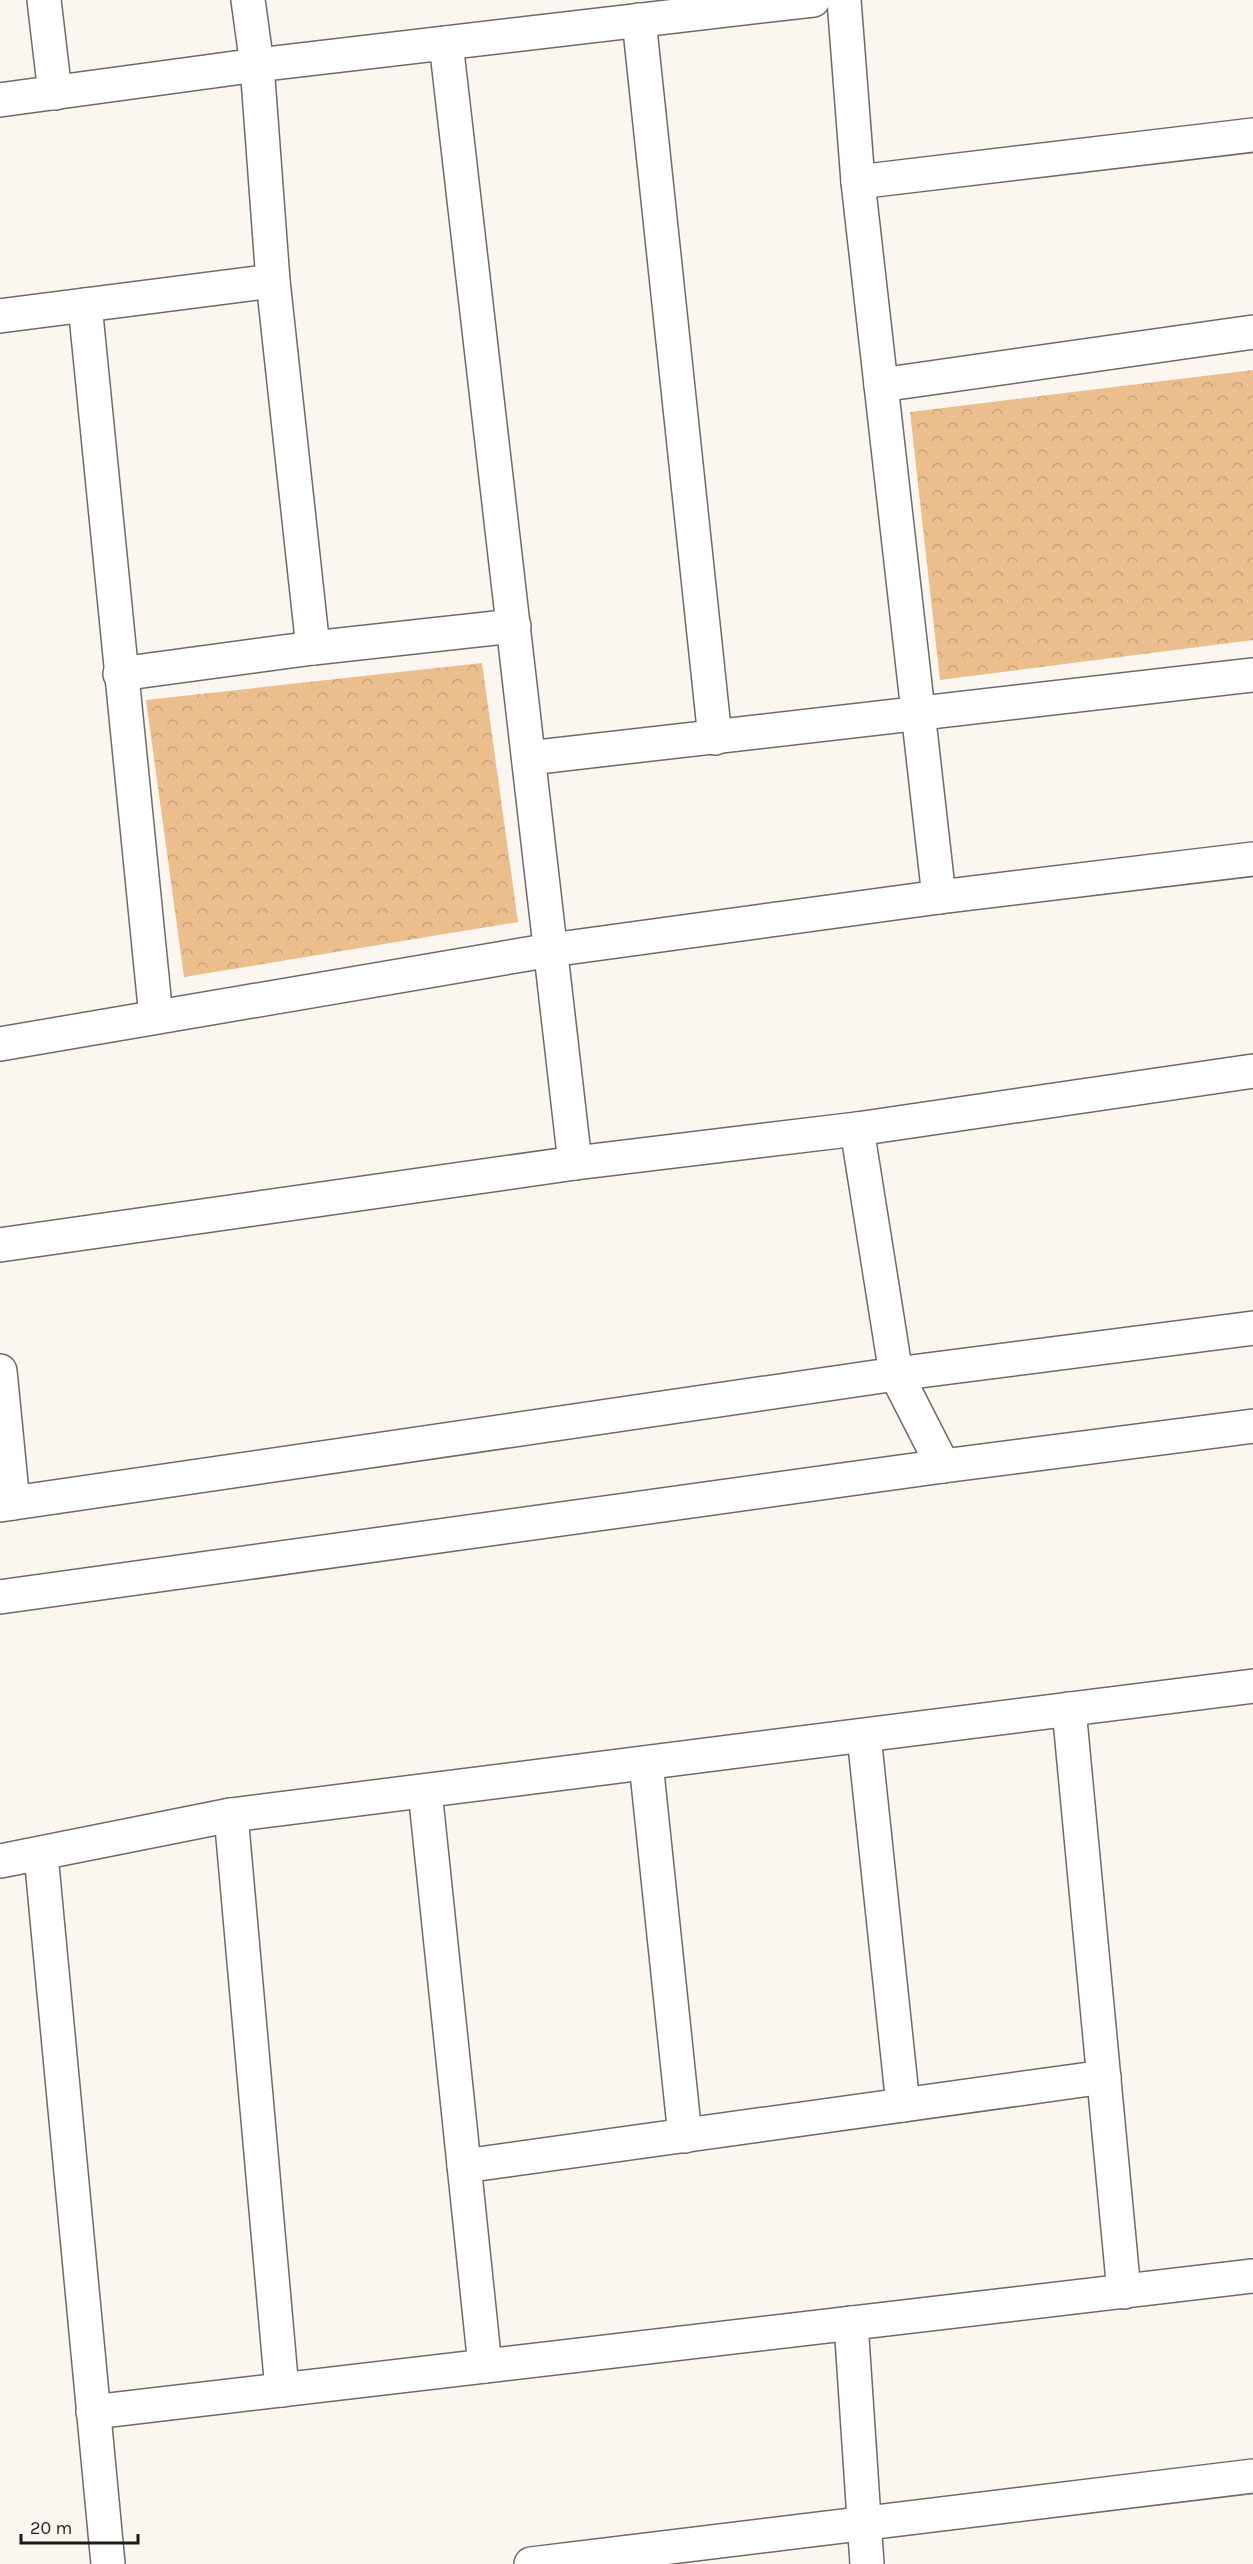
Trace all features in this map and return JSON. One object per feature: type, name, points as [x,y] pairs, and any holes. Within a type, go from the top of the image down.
[{"type":"street","points":[[44,0],[55,93]]},
{"type":"street","points":[[248,0],[257,65],[273,281],[313,648]]},
{"type":"street","points":[[0,100],[257,65],[813,0]]},
{"type":"street","points":[[844,0],[858,182],[939,897]]},
{"type":"street","points":[[639,20],[715,738]]},
{"type":"street","points":[[446,43],[575,1163]]},
{"type":"street","points":[[858,182],[1253,135]]},
{"type":"street","points":[[0,316],[273,281]]},
{"type":"street","points":[[85,305],[156,1017]]},
{"type":"street","points":[[881,385],[1253,332]]},
{"type":"street","points":[[120,674],[313,648],[514,626]]},
{"type":"street","points":[[529,758],[1253,675]]},
{"type":"street","points":[[0,1044],[551,950],[939,897],[1253,859]]},
{"type":"street","points":[[0,1245],[575,1163],[857,1129],[1253,1071]]},
{"type":"street","points":[[857,1129],[896,1374],[943,1466]]},
{"type":"street","points":[[0,1371],[7,1504],[896,1374],[1253,1328]]},
{"type":"street","points":[[0,1597],[943,1466],[1253,1429]]},
{"type":"street","points":[[0,1861],[41,1855],[231,1815],[1253,1686]]},
{"type":"street","points":[[1069,1709],[1124,2292]]},
{"type":"street","points":[[864,1736],[903,2105]]},
{"type":"street","points":[[646,1763],[685,2136]]},
{"type":"street","points":[[425,1791],[485,2366]]},
{"type":"street","points":[[231,1815],[282,2390]]},
{"type":"street","points":[[41,1855],[108,2564]]},
{"type":"street","points":[[465,2166],[1104,2077]]},
{"type":"street","points":[[93,2412],[1253,2276]]},
{"type":"street","points":[[851,2324],[867,2564]]},
{"type":"street","points":[[531,2564],[1253,2476]]},
{"type":"green space","points":[[1253,370],[1253,640],[940,680],[910,412]]},
{"type":"green space","points":[[482,663],[518,922],[184,977],[146,700]]}]
